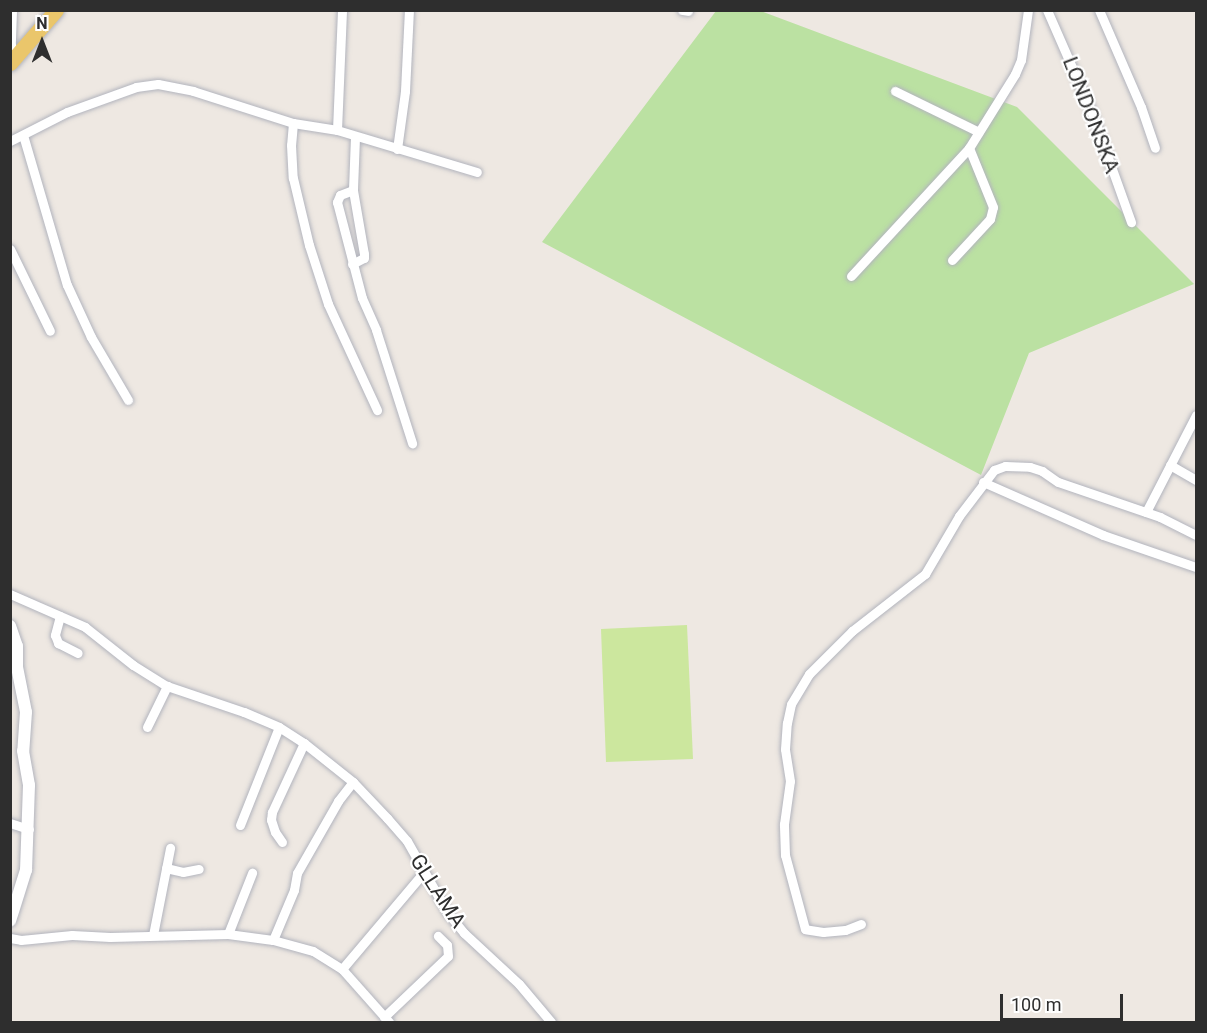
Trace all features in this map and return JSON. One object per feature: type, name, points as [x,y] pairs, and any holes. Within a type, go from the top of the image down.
[{"type":"main road","points":[[12,61],[56,10]]},
{"type":"street","points":[[12,10],[10,45],[12,61]]},
{"type":"street","points":[[337,130],[342,10]]},
{"type":"street","points":[[398,149],[405,91],[409,10]]},
{"type":"street","points":[[682,10],[688,11]]},
{"type":"street","points":[[851,276],[969,148],[980,132],[1021,60],[1029,10]]},
{"type":"street","name":"LONDONSKA","points":[[1047,10],[1092,113],[1131,222]]},
{"type":"street","points":[[1099,10],[1141,107],[1155,148]]},
{"type":"street","points":[[10,141],[67,112],[147,84],[193,91],[293,123],[337,130],[477,172]]},
{"type":"street","points":[[895,92],[980,132]]},
{"type":"street","points":[[293,123],[291,146],[293,178],[309,245],[328,304],[377,410]]},
{"type":"street","points":[[23,135],[67,285],[92,337],[128,400]]},
{"type":"street","points":[[351,264],[364,258],[353,190],[355,137]]},
{"type":"street","points":[[952,260],[990,219],[993,207],[969,148]]},
{"type":"street","points":[[353,190],[340,195],[337,202],[351,264],[401,403],[412,443]]},
{"type":"street","points":[[10,249],[50,331]]},
{"type":"street","points":[[1146,512],[1197,415]]},
{"type":"street","points":[[1170,465],[1197,480]]},
{"type":"street","points":[[861,924],[845,930],[823,932],[806,930],[785,855],[784,824],[790,782],[785,748],[791,704],[809,674],[852,631],[925,574],[983,482],[994,470],[1005,466],[1030,467],[1078,490],[1146,512],[1197,535]]},
{"type":"street","points":[[983,482],[1103,535],[1197,567]]},
{"type":"street","name":"GLLAMA","points":[[10,594],[85,627],[133,665],[167,686],[244,712],[279,727],[304,743],[353,782],[406,841],[447,912],[464,933],[519,984],[551,1023]]},
{"type":"street","points":[[60,616],[55,635],[58,643],[78,653]]},
{"type":"street","points":[[10,626],[17,646],[17,667],[26,712],[23,751],[29,777],[26,870],[10,921]]},
{"type":"street","points":[[147,727],[167,686]]},
{"type":"street","points":[[240,825],[279,727]]},
{"type":"street","points":[[282,842],[271,820],[272,812],[304,743]]},
{"type":"street","points":[[273,940],[294,890],[297,873],[338,801],[353,782]]},
{"type":"street","points":[[10,823],[29,829]]},
{"type":"street","points":[[153,935],[170,848]]},
{"type":"street","points":[[166,868],[183,872],[199,870]]},
{"type":"street","points":[[228,934],[252,873]]},
{"type":"street","points":[[342,969],[423,873]]},
{"type":"street","points":[[10,938],[21,940],[72,935],[110,937],[228,934],[273,940],[313,951],[342,969],[386,1020],[447,956],[447,945],[438,936]]},
{"type":"green space","points":[[716,11],[761,11],[1017,107],[1194,284],[1029,353],[981,475],[542,242]]},
{"type":"green space","points":[[687,625],[693,759],[606,762],[601,629]]}]
